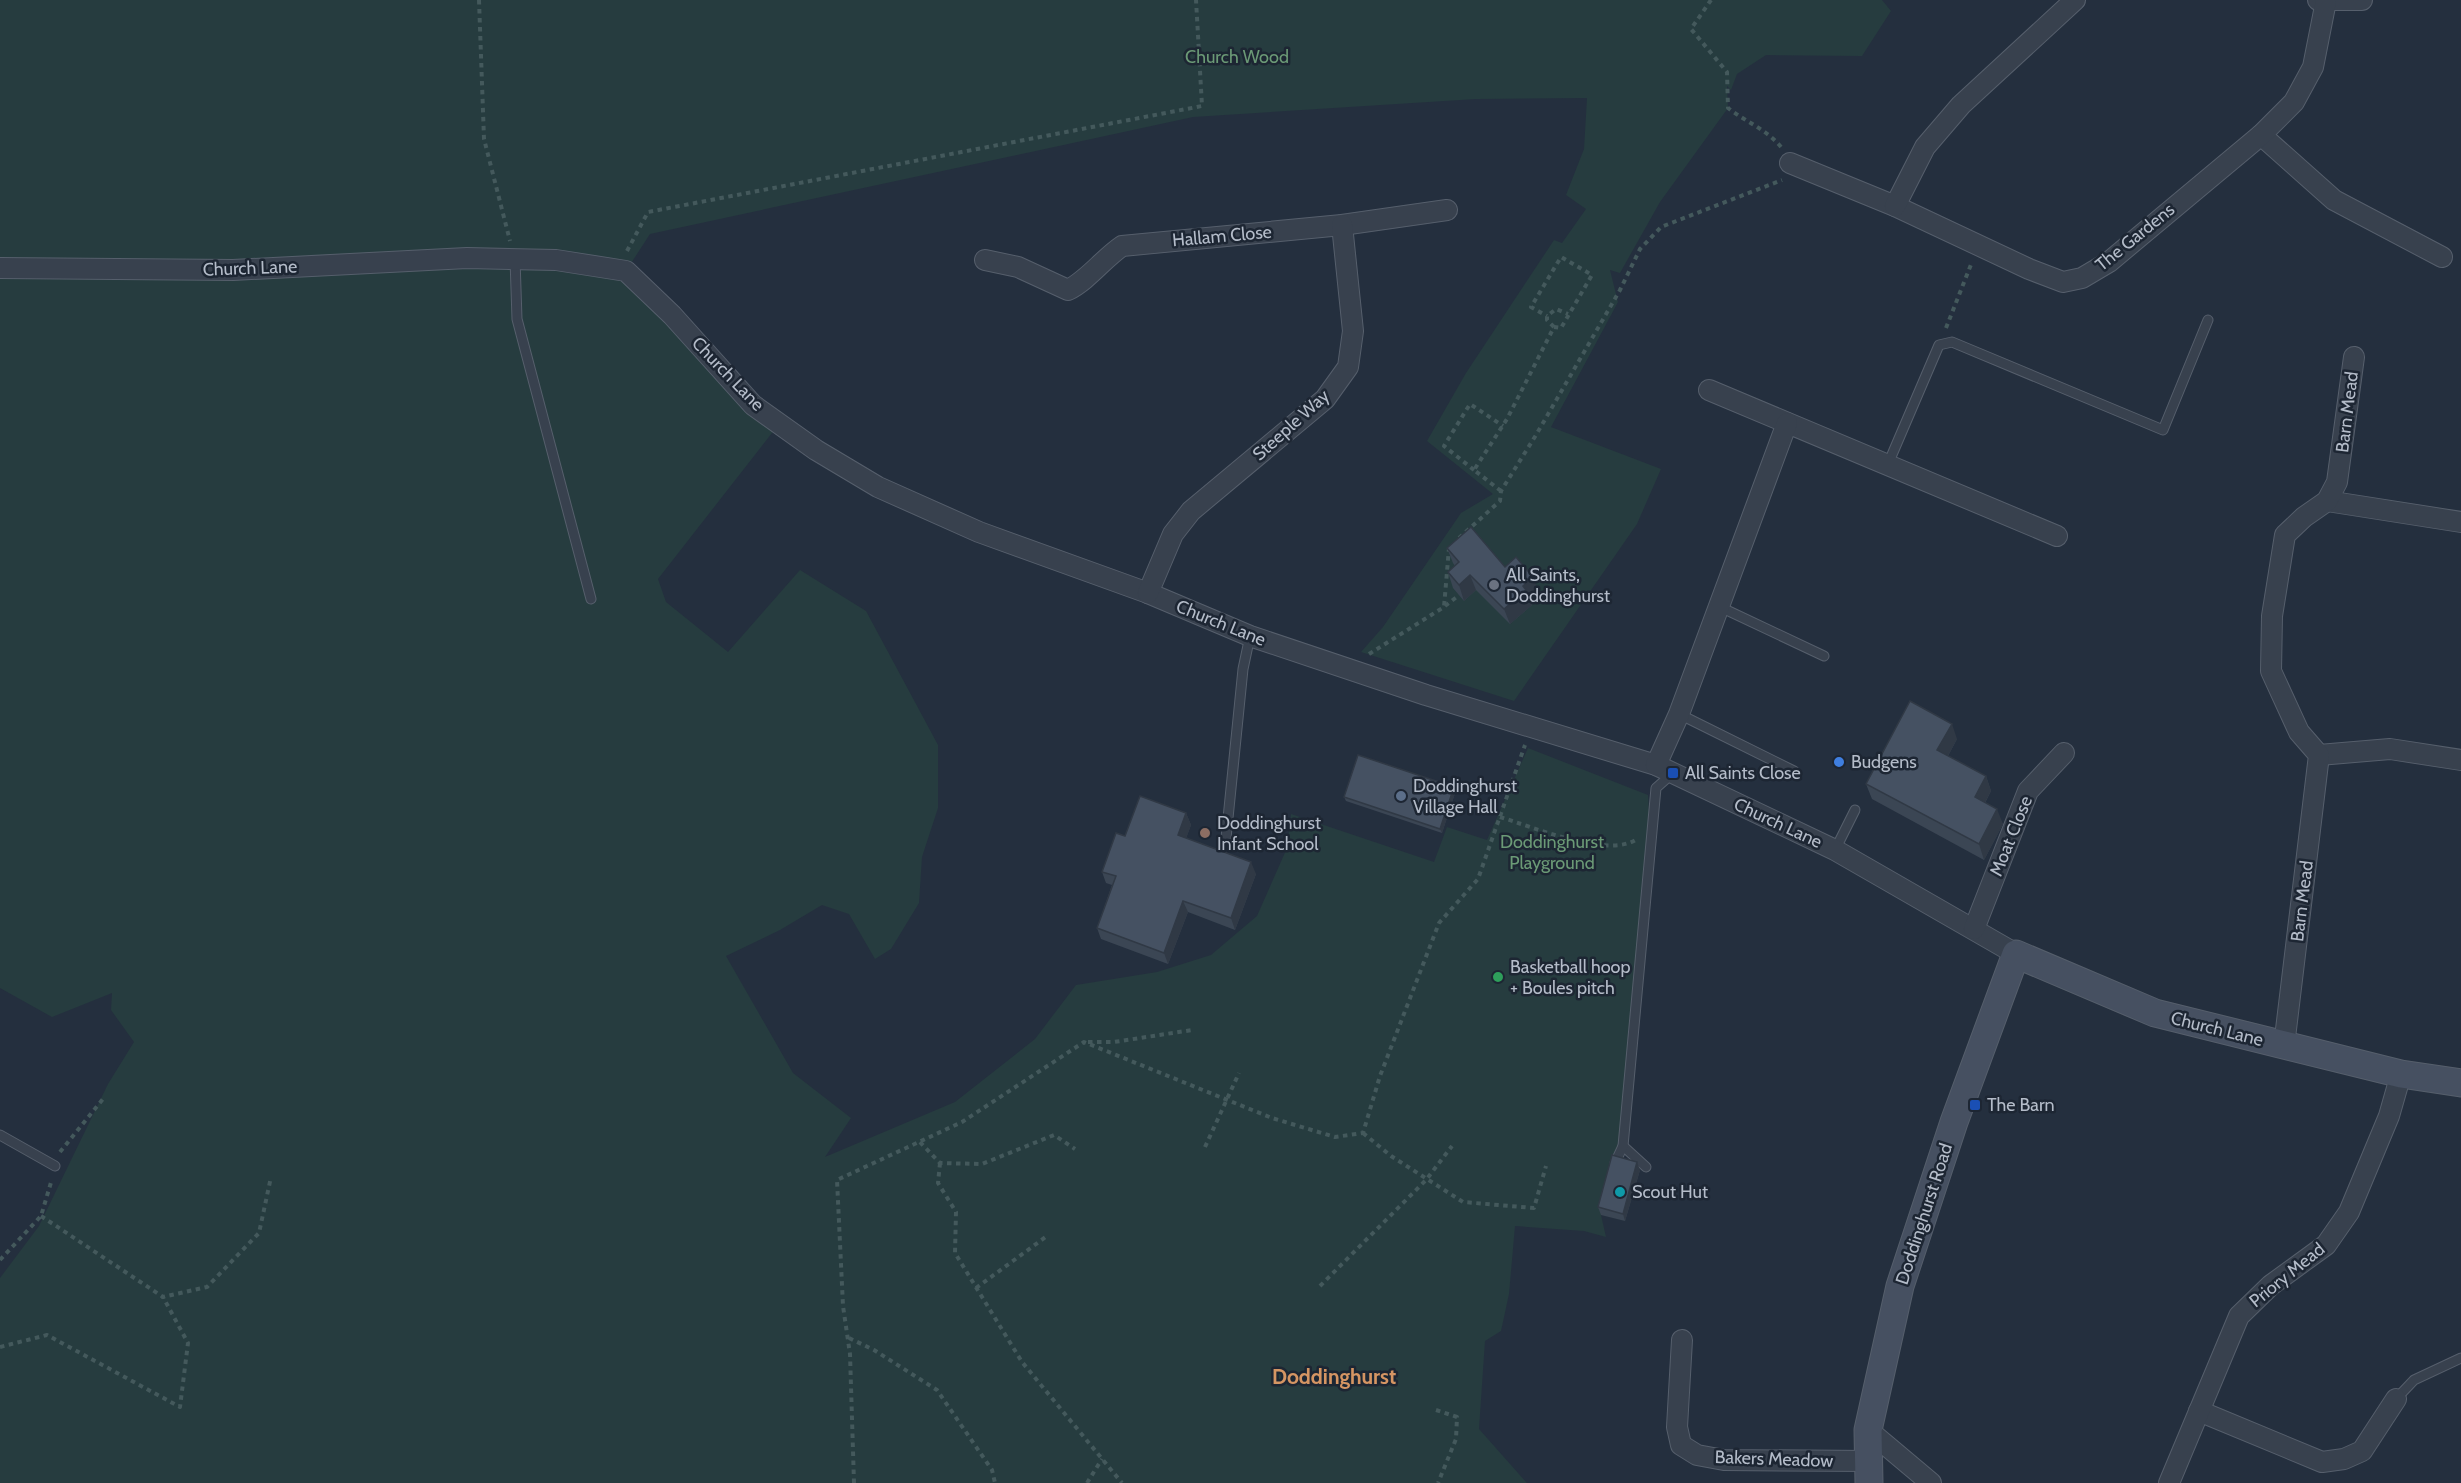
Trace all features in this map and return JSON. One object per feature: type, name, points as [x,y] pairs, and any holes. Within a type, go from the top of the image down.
[{"type":"street","points":[[1895,206],[1926,147],[1961,105],[2075,0]]},
{"type":"street","name":"The Gardens","points":[[1799,166],[1895,206],[2063,282],[2082,278],[2109,262],[2261,135],[2294,102],[2313,67],[2322,0],[2362,0]]},
{"type":"street","points":[[2261,135],[2334,200],[2442,257]]},
{"type":"street","name":"Hallam Close","points":[[985,260],[1018,267],[1068,290],[1078,285],[1101,261],[1122,246],[1342,225],[1447,210]]},
{"type":"street","name":"Steeple Way","points":[[1148,593],[1173,534],[1191,511],[1325,399],[1348,367],[1353,331],[1342,225]]},
{"type":"street","name":"Church Lane","points":[[0,268],[233,270],[467,258],[556,260],[626,271],[672,315],[753,405],[816,450],[878,487],[979,532],[1148,593],[1250,636],[1664,769],[1835,850],[2016,954],[2155,1013],[2401,1074],[2461,1083]]},
{"type":"street","name":"Barn Mead","points":[[2327,501],[2337,482],[2341,464],[2354,357]]},
{"type":"street","points":[[1709,390],[2057,536]]},
{"type":"street","points":[[1664,769],[1679,714],[1787,423]]},
{"type":"street","points":[[2461,522],[2327,501],[2304,517],[2285,535],[2272,616],[2271,671],[2299,732],[2319,755],[2390,749],[2461,760]]},
{"type":"street","name":"Moat Close","points":[[1974,929],[2028,791],[2064,753]]},
{"type":"street","name":"Barn Mead","points":[[2284,1046],[2319,755]]},
{"type":"street","name":"Doddinghurst Road","points":[[1868,1472],[1868,1431],[1900,1286],[1954,1122],[2016,954]]},
{"type":"street","name":"Priory Mead","points":[[2169,1483],[2239,1316],[2271,1285],[2326,1245],[2349,1212],[2389,1116],[2401,1074]]},
{"type":"street","name":"Bakers Meadow","points":[[1682,1340],[1677,1427],[1682,1445],[1697,1455],[1724,1460],[1868,1472]]},
{"type":"street","points":[[2199,1411],[2322,1462],[2344,1460],[2362,1451],[2396,1399]]},
{"type":"street","points":[[1868,1431],[1931,1483]]},
{"type":"lane","points":[[515,259],[517,319],[591,599]]},
{"type":"lane","points":[[1888,464],[1939,345],[1952,342],[2163,430],[2208,320]]},
{"type":"lane","points":[[1718,606],[1824,656]]},
{"type":"lane","points":[[1226,838],[1243,669],[1250,636]]},
{"type":"lane","points":[[1679,714],[1794,771]]},
{"type":"lane","points":[[1615,1162],[1623,1146],[1650,830],[1656,788],[1664,769]]},
{"type":"lane","points":[[1835,850],[1855,810]]},
{"type":"lane","points":[[0,1135],[56,1166]]},
{"type":"lane","points":[[1623,1146],[1646,1167]]},
{"type":"lane","points":[[2396,1399],[2414,1380],[2461,1358]]},
{"type":"path","points":[[479,0],[484,139],[515,259]]},
{"type":"path","points":[[614,269],[648,212],[1202,106],[1196,0]]},
{"type":"path","points":[[1444,607],[1449,548],[1500,501],[1501,491],[1620,291],[1640,249],[1661,227],[1799,166],[1762,128],[1745,121],[1728,108],[1727,72],[1691,29],[1711,0]]},
{"type":"path","points":[[1939,345],[1979,245]]},
{"type":"path","points":[[1561,257],[1592,275],[1568,314],[1561,328],[1554,327],[1547,316],[1531,307],[1561,257]]},
{"type":"path","points":[[1547,316],[1556,309],[1568,314]]},
{"type":"path","points":[[1474,470],[1503,426],[1554,327]]},
{"type":"path","points":[[1501,491],[1444,446],[1470,404],[1503,426]]},
{"type":"path","points":[[1347,669],[1458,596]]},
{"type":"path","points":[[1363,1133],[1380,1076],[1439,923],[1478,879],[1532,728]]},
{"type":"path","points":[[1500,817],[1577,842],[1627,845],[1650,830]]},
{"type":"path","points":[[854,1483],[848,1337],[843,1306],[837,1180],[962,1122],[1084,1042],[1114,1042],[1192,1030]]},
{"type":"path","points":[[1084,1042],[1272,1118],[1335,1137],[1363,1133],[1426,1180],[1463,1202],[1534,1208],[1546,1166]]},
{"type":"path","points":[[1205,1147],[1239,1073]]},
{"type":"path","points":[[920,1142],[940,1164],[982,1164],[1054,1135],[1075,1149]]},
{"type":"path","points":[[1320,1286],[1426,1180],[1452,1146]]},
{"type":"path","points":[[940,1164],[938,1183],[956,1212],[955,1253],[1022,1362],[1122,1483]]},
{"type":"path","points":[[164,1297],[207,1287],[259,1233],[271,1178]]},
{"type":"path","points":[[0,1347],[47,1335],[180,1407],[188,1343],[164,1297],[40,1216]]},
{"type":"path","points":[[976,1288],[1047,1236]]},
{"type":"path","points":[[848,1337],[874,1350],[937,1390],[992,1470],[995,1483]]},
{"type":"path","points":[[1436,1410],[1457,1417],[1456,1439],[1438,1483]]},
{"type":"path","points":[[1087,1483],[1102,1459]]},
{"type":"green space","points":[[0,0],[1882,0],[1891,11],[1862,56],[1766,55],[1737,74],[1731,90],[1727,86],[1728,108],[1660,202],[1620,273],[1610,270],[1618,302],[1551,427],[1661,469],[1637,524],[1514,701],[1361,652],[1383,627],[1461,513],[1493,494],[1427,441],[1466,373],[1554,240],[1562,243],[1586,209],[1566,195],[1584,149],[1587,98],[1476,99],[1193,117],[650,234],[626,271],[779,424],[658,579],[666,602],[728,652],[800,570],[866,611],[938,745],[938,808],[922,857],[919,903],[891,949],[875,959],[849,914],[822,905],[780,930],[726,956],[793,1073],[851,1118],[825,1157],[955,1102],[1035,1039],[1076,985],[1157,972],[1211,955],[1257,916],[1287,848],[1291,814],[1434,862],[1447,827],[1487,840],[1528,748],[1648,795],[1650,830],[1623,1146],[1601,1215],[1606,1237],[1584,1231],[1515,1226],[1509,1294],[1501,1331],[1485,1341],[1479,1429],[1527,1483],[0,1483],[0,1278],[39,1226],[108,1084],[134,1042],[111,1010],[112,993],[52,1017],[0,988]]},
{"type":"building","name":"All Saints, Doddinghurst","points":[[1471,527],[1505,567],[1516,557],[1533,577],[1523,586],[1526,590],[1504,609],[1470,575],[1459,585],[1448,572],[1459,562],[1447,548]]},
{"type":"building","points":[[1910,701],[1952,724],[1937,750],[1986,776],[1975,797],[1997,809],[1979,844],[1866,784]]},
{"type":"building","name":"Doddinghurst Village Hall","points":[[1358,755],[1454,787],[1440,829],[1344,797]]},
{"type":"building","name":"Doddinghurst Infant School","points":[[1140,796],[1186,813],[1178,835],[1251,862],[1231,918],[1183,901],[1164,953],[1097,928],[1116,876],[1102,872],[1116,833],[1125,836]]},
{"type":"building","name":"Scout Hut","points":[[1612,1155],[1637,1162],[1623,1214],[1598,1207]]},
{"type":"place","name":"All Saints, Doddinghurst","points":[[1494,585]]},
{"type":"place","name":"Budgens","points":[[1839,762]]},
{"type":"place","name":"All Saints Close","points":[[1673,773]]},
{"type":"place","name":"Doddinghurst Village Hall","points":[[1401,796]]},
{"type":"place","name":"Doddinghurst Infant School","points":[[1205,833]]},
{"type":"place","name":"Basketball hoop + Boules pitch","points":[[1498,977]]},
{"type":"place","name":"The Barn","points":[[1975,1105]]},
{"type":"place","name":"Scout Hut","points":[[1620,1192]]},
{"type":"district","name":"Doddinghurst","points":[[1334,1376]]},
{"type":"park label","name":"Church Wood","points":[[1237,57]]},
{"type":"park label","name":"Doddinghurst Playground","points":[[1552,852]]}]
